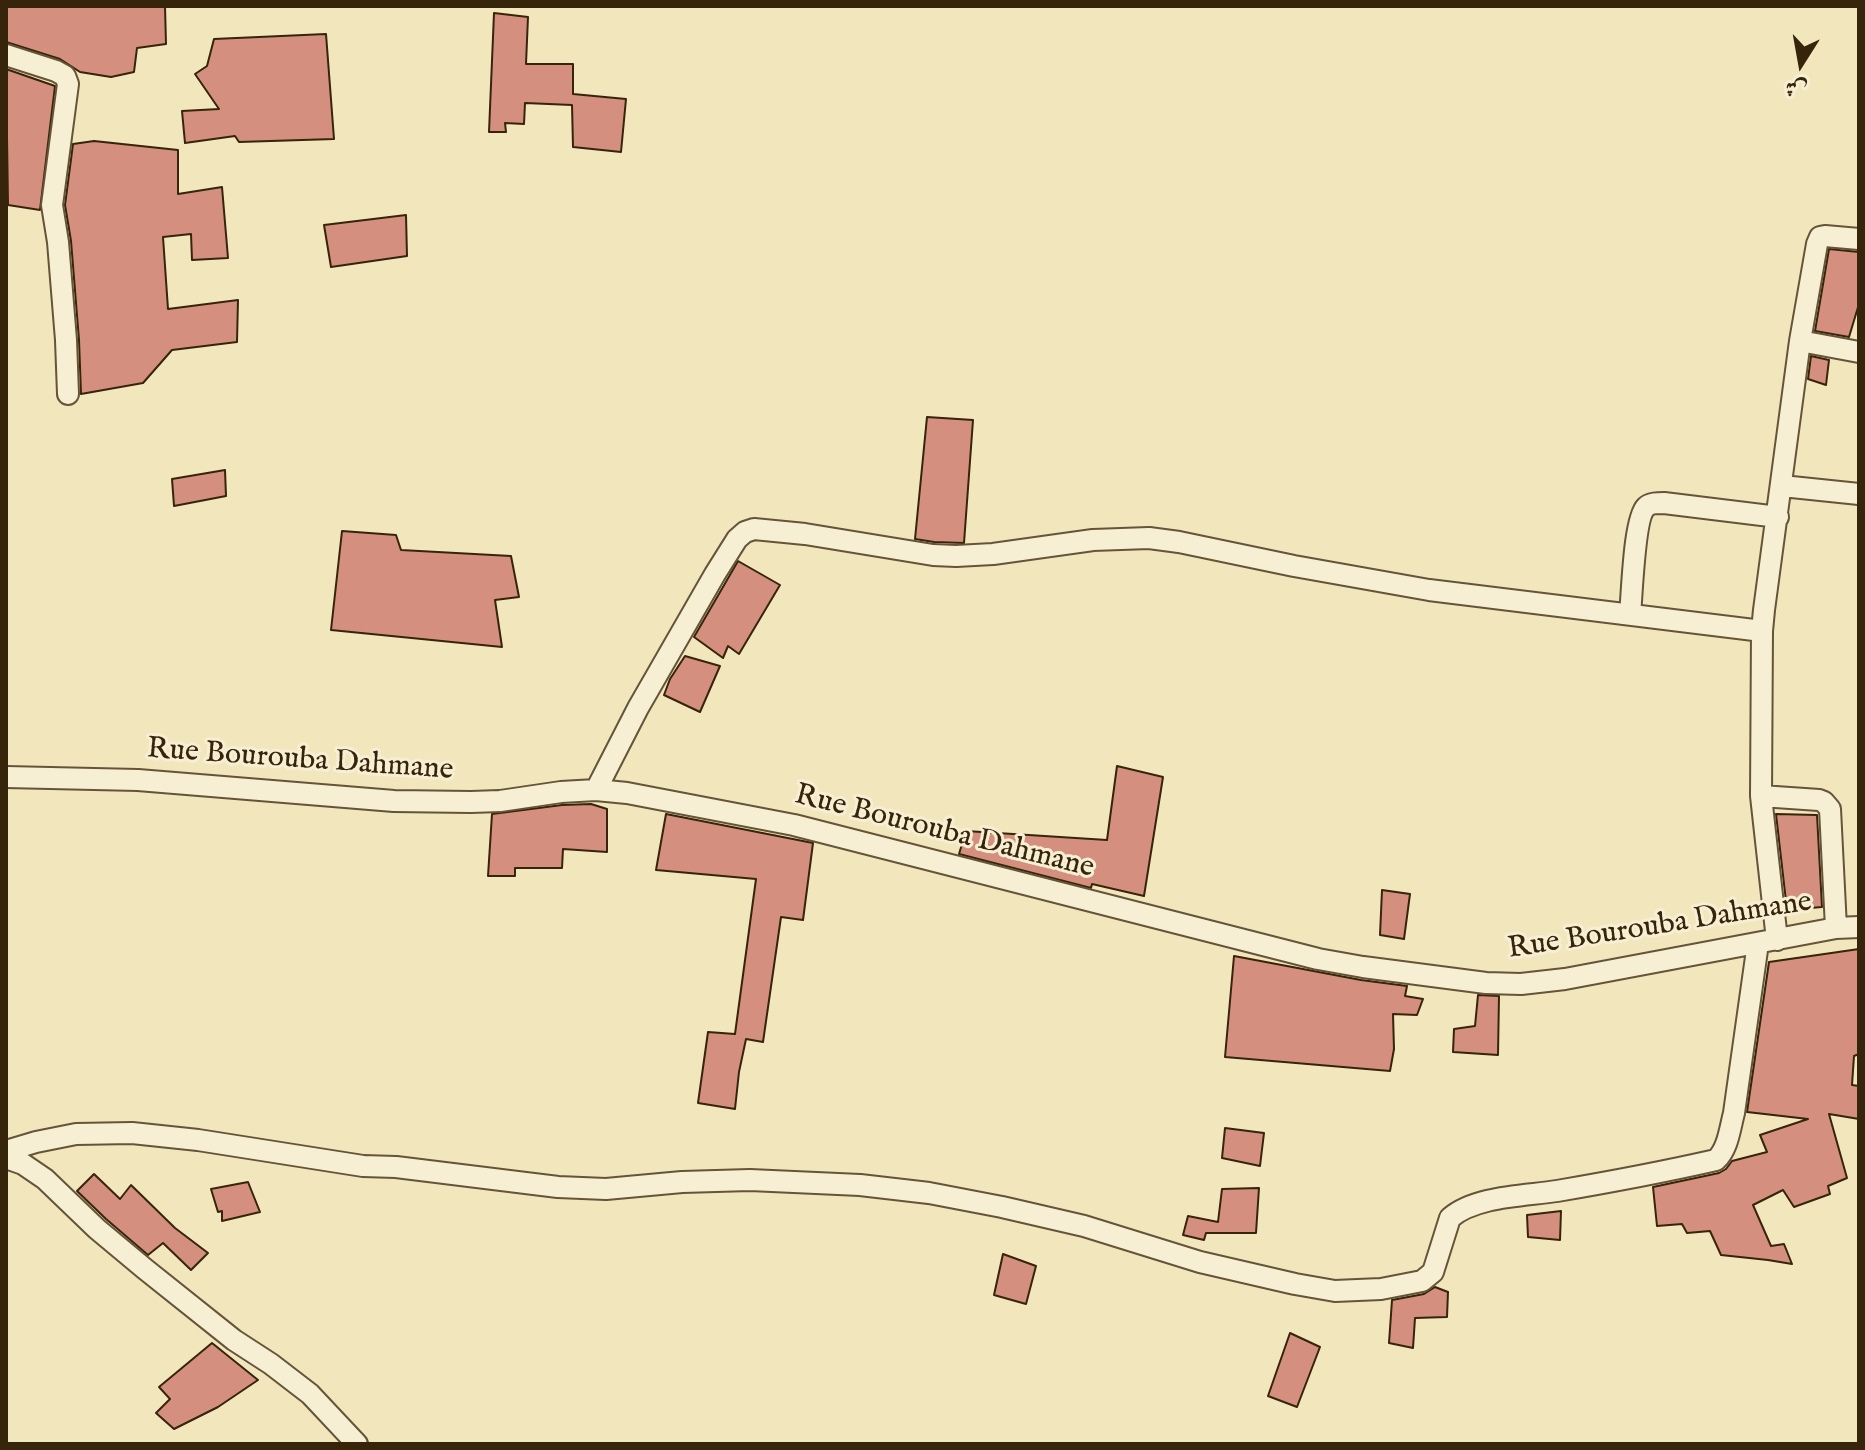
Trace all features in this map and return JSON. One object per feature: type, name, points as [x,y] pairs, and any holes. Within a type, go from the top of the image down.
[{"type":"street","points":[[6,55],[56,71],[65,76],[68,84],[52,205],[59,256],[68,394]]},
{"type":"street","points":[[6,1151],[76,1134],[132,1133],[198,1140],[363,1166],[396,1167],[558,1187],[606,1189],[750,1180],[860,1185],[929,1193],[1084,1226],[1200,1262],[1335,1291],[1381,1289],[1422,1281],[1433,1272],[1450,1218],[1469,1206],[1716,1160],[1729,1136],[1768,942],[1761,796],[1762,631],[1800,341],[1820,237],[1859,239]]},
{"type":"street","points":[[1800,341],[1859,352]]},
{"type":"street","points":[[1782,486],[1859,494]]},
{"type":"street","points":[[1630,614],[1636,547],[1641,516],[1646,506],[1664,503],[1778,517]]},
{"type":"street","points":[[596,790],[638,708],[715,574],[737,539],[754,529],[956,556],[1093,540],[1149,538],[1429,590],[1762,631]]},
{"type":"street","name":"Rue Bourouba Dahmane","points":[[6,777],[138,780],[410,801],[500,801],[596,790],[627,793],[794,825],[1318,959],[1486,983],[1521,984],[1565,979],[1836,928],[1859,927]]},
{"type":"street","points":[[1761,796],[1819,800],[1830,809],[1836,928]]},
{"type":"street","points":[[6,1158],[23,1164],[45,1179],[145,1269],[234,1340],[310,1394],[357,1444]]},
{"type":"building","points":[[6,6],[165,6],[166,44],[137,48],[134,72],[111,77],[80,72],[60,59],[6,42]]},
{"type":"building","points":[[494,13],[528,17],[526,64],[573,64],[573,94],[626,99],[621,152],[573,147],[572,105],[525,103],[524,124],[505,123],[506,132],[489,132]]},
{"type":"building","points":[[326,34],[334,139],[239,142],[235,136],[185,143],[182,111],[219,109],[195,74],[207,66],[214,39]]},
{"type":"building","points":[[6,69],[55,86],[40,210],[8,205]]},
{"type":"building","points":[[94,141],[178,150],[178,194],[222,187],[228,258],[192,260],[191,234],[163,237],[168,309],[238,300],[237,342],[172,350],[143,383],[81,394],[71,241],[65,205],[73,144]]},
{"type":"building","points":[[406,215],[407,256],[331,267],[324,225]]},
{"type":"building","points":[[1829,249],[1859,252],[1859,304],[1849,337],[1815,331]]},
{"type":"building","points":[[1811,356],[1829,360],[1826,385],[1808,379]]},
{"type":"building","points":[[927,417],[973,420],[964,543],[915,539]]},
{"type":"building","points":[[225,470],[226,496],[174,506],[172,479]]},
{"type":"building","points":[[342,531],[396,535],[401,550],[511,556],[519,597],[495,600],[502,647],[331,630]]},
{"type":"building","points":[[738,561],[780,585],[739,654],[728,646],[723,658],[694,637]]},
{"type":"building","points":[[685,656],[720,666],[700,712],[664,695]]},
{"type":"building","points":[[1117,766],[1163,777],[1144,896],[1092,884],[1091,888],[959,854],[966,831],[1107,840]]},
{"type":"building","points":[[591,804],[607,809],[607,852],[563,849],[562,868],[515,868],[515,876],[488,876],[492,814]]},
{"type":"building","points":[[666,814],[813,843],[803,920],[781,917],[763,1042],[746,1039],[735,1109],[698,1103],[708,1032],[735,1034],[756,879],[656,870]]},
{"type":"building","points":[[1776,814],[1817,815],[1822,907],[1787,910]]},
{"type":"building","points":[[1382,890],[1410,894],[1404,939],[1380,935]]},
{"type":"building","points":[[1859,949],[1859,1054],[1854,1056],[1852,1085],[1859,1086],[1859,1119],[1829,1114],[1847,1178],[1828,1186],[1830,1194],[1794,1207],[1783,1190],[1753,1205],[1771,1246],[1784,1244],[1792,1264],[1721,1255],[1710,1231],[1687,1233],[1682,1224],[1657,1226],[1653,1187],[1719,1173],[1732,1161],[1767,1152],[1760,1135],[1808,1119],[1747,1112],[1769,962]]},
{"type":"building","points":[[1234,956],[1407,986],[1405,996],[1423,999],[1417,1015],[1393,1014],[1394,1049],[1390,1071],[1225,1057]]},
{"type":"building","points":[[1478,995],[1499,996],[1498,1055],[1453,1052],[1454,1029],[1475,1026]]},
{"type":"building","points":[[1225,1128],[1264,1133],[1260,1166],[1222,1158]]},
{"type":"building","points":[[94,1174],[120,1199],[131,1185],[175,1228],[208,1253],[191,1270],[163,1243],[148,1255],[77,1191]]},
{"type":"building","points":[[248,1182],[260,1212],[222,1221],[222,1211],[218,1212],[211,1189]]},
{"type":"building","points":[[1259,1188],[1256,1233],[1206,1233],[1204,1240],[1183,1235],[1188,1216],[1218,1222],[1222,1189]]},
{"type":"building","points":[[1561,1211],[1560,1240],[1528,1237],[1527,1215]]},
{"type":"building","points":[[1003,1254],[1036,1266],[1026,1304],[994,1295]]},
{"type":"building","points":[[1435,1287],[1448,1292],[1447,1317],[1415,1318],[1413,1348],[1389,1343],[1392,1300],[1424,1294]]},
{"type":"building","points":[[1290,1333],[1320,1347],[1297,1407],[1268,1396]]},
{"type":"building","points":[[212,1343],[258,1380],[218,1407],[174,1429],[156,1413],[170,1399],[159,1387]]}]
